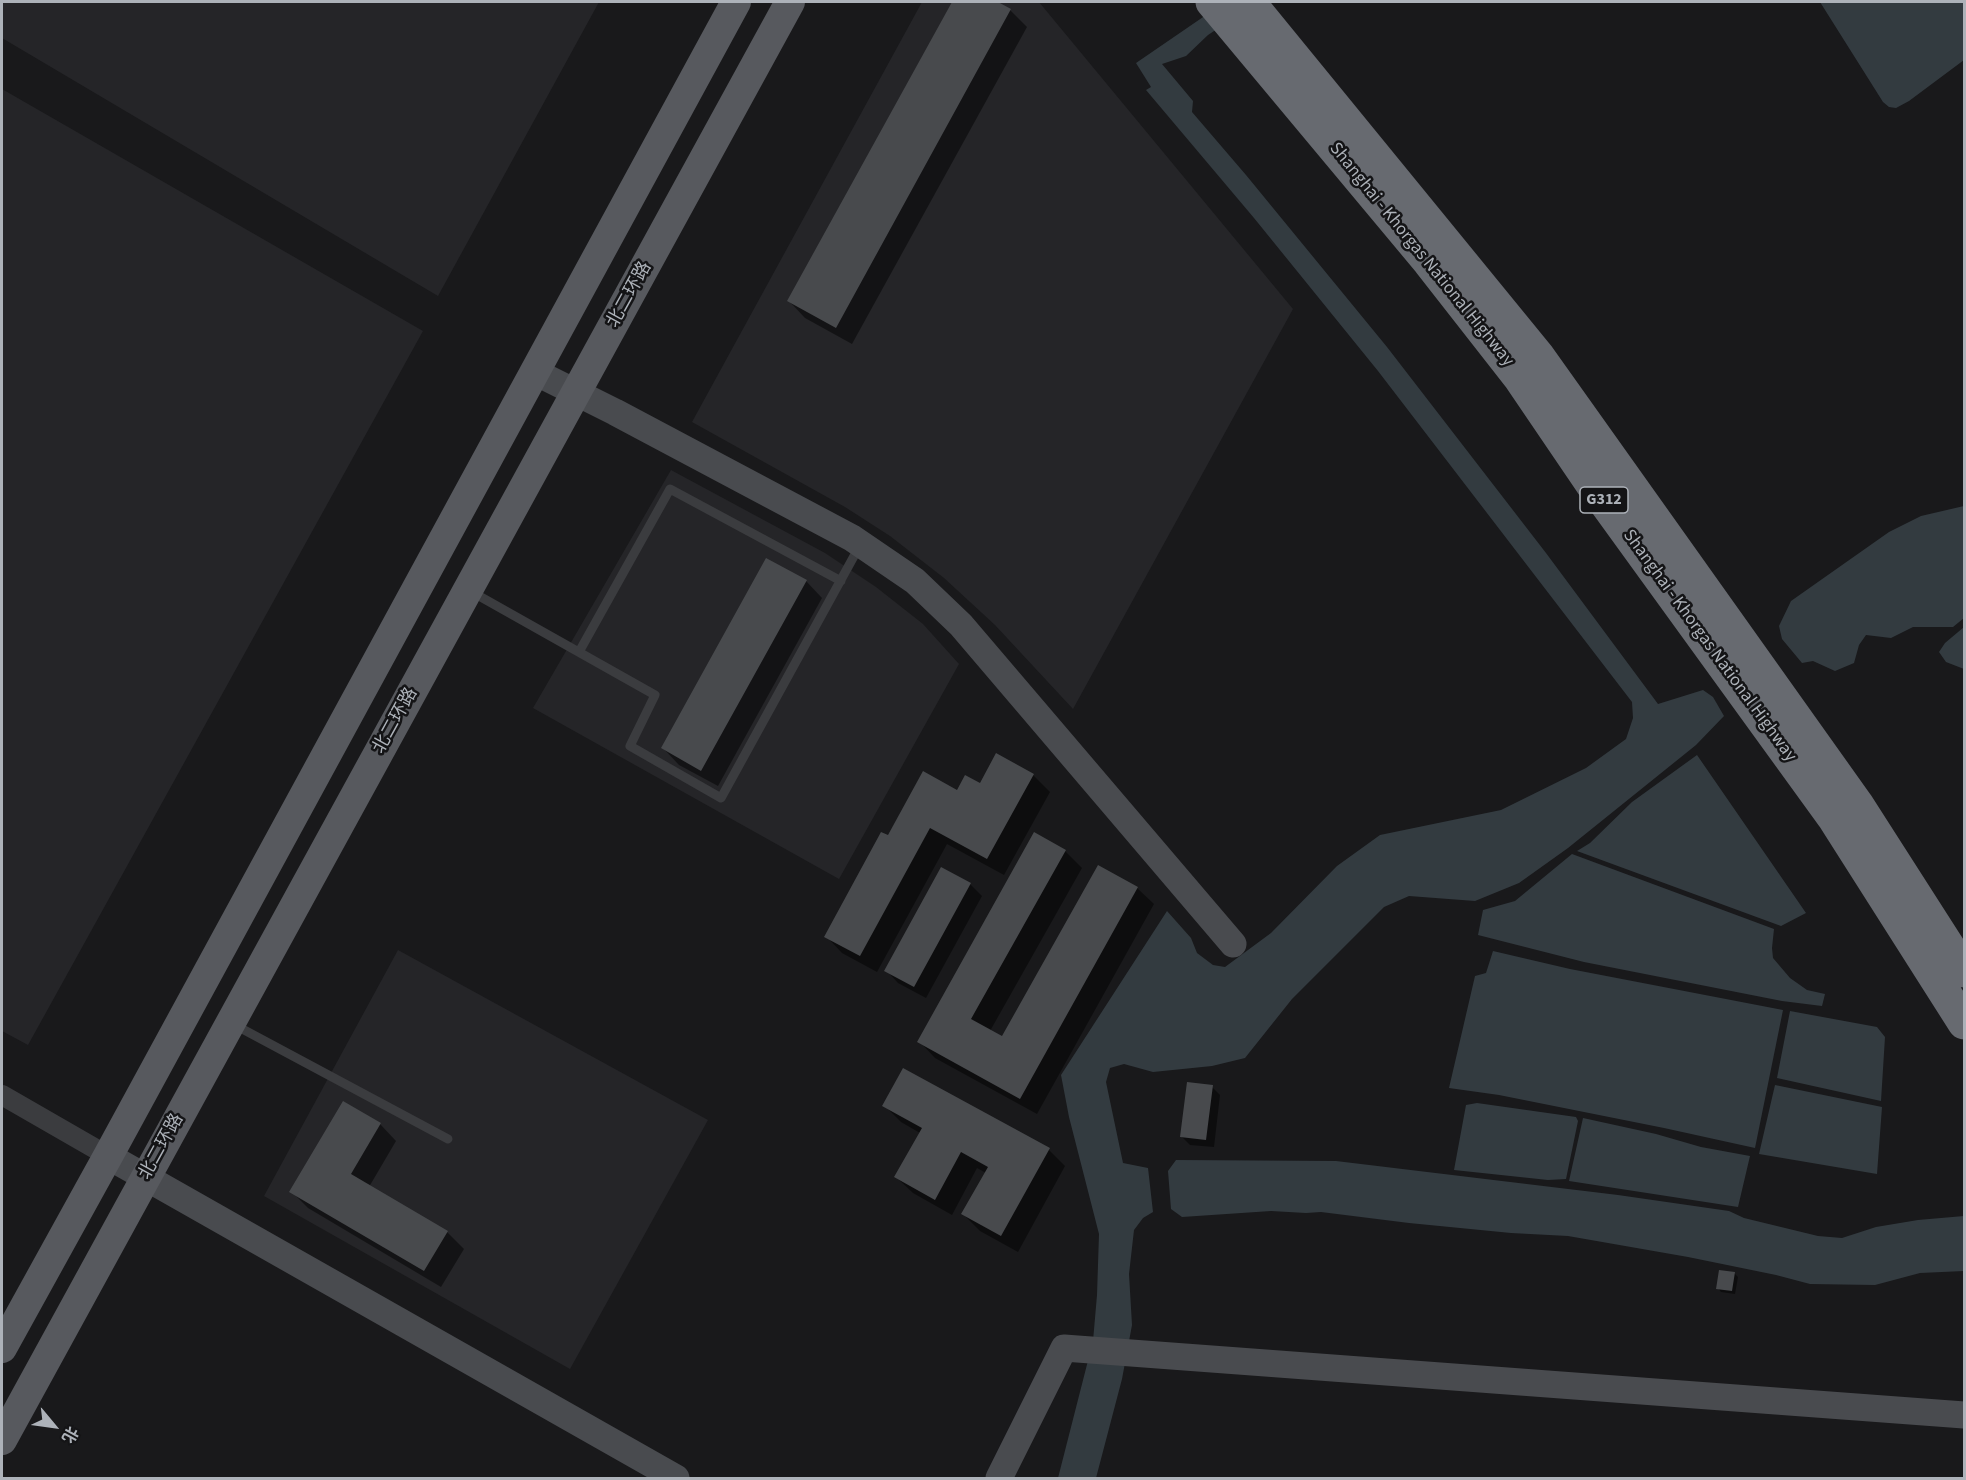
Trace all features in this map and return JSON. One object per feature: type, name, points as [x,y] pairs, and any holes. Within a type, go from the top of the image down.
[{"type":"highway","name":"Shanghai - Khorgas National Highway","points":[[1212,2],[1422,253],[1519,377],[1591,483],[1833,817],[1965,1023]]},
{"type":"highway","name":"Shanghai - Khorgas National Highway","points":[[1249,2],[1539,357],[1857,804],[1965,971]]},
{"type":"main road","points":[[2,1348],[736,2]]},
{"type":"main road","name":"北二环路","points":[[2,1440],[790,2]]},
{"type":"street","points":[[535,372],[615,411],[860,544],[915,581],[961,625],[1233,944]]},
{"type":"street","points":[[2,1095],[676,1479]]},
{"type":"street","points":[[999,1479],[1064,1348],[1965,1415]]},
{"type":"lane","points":[[579,652],[670,489],[841,581]]},
{"type":"lane","points":[[468,590],[655,695],[630,746],[721,798],[860,544]]},
{"type":"lane","points":[[231,1023],[448,1139]]},
{"type":"shaded area","points":[[2,2],[599,2],[438,296],[2,38]]},
{"type":"shaded area","points":[[922,2],[1039,2],[1293,309],[1073,709],[995,625],[944,578],[890,536],[845,507],[692,422]]},
{"type":"shaded area","points":[[1225,2],[1258,2],[1208,35],[1186,56],[1162,64],[1193,101],[1192,112],[1387,347],[1546,553],[1658,704],[1703,690],[1713,697],[1724,716],[1696,745],[1568,848],[1519,883],[1475,901],[1409,896],[1384,907],[1292,999],[1245,1058],[1212,1066],[1153,1072],[1124,1064],[1110,1068],[1106,1082],[1123,1163],[1148,1168],[1153,1212],[1143,1218],[1134,1230],[1129,1274],[1132,1325],[1122,1379],[1096,1478],[1058,1478],[1093,1341],[1099,1234],[1069,1117],[1061,1075],[1167,911],[1191,938],[1197,953],[1213,965],[1225,967],[1271,933],[1337,866],[1380,835],[1501,810],[1586,768],[1626,739],[1633,718],[1632,702],[1378,371],[1146,90],[1151,87],[1136,63]]},
{"type":"shaded area","points":[[1820,2],[1964,2],[1964,60],[1909,101],[1896,108],[1889,107],[1883,102]]},
{"type":"shaded area","points":[[2,89],[423,331],[28,1045],[2,1031]]},
{"type":"shaded area","points":[[671,470],[825,553],[876,587],[923,624],[959,664],[839,879],[533,708]]},
{"type":"shaded area","points":[[1964,506],[1964,618],[1953,627],[1913,627],[1891,638],[1866,635],[1859,645],[1854,663],[1835,671],[1813,661],[1802,663],[1782,639],[1779,626],[1791,601],[1889,532],[1921,516]]},
{"type":"shaded area","points":[[1964,627],[1964,669],[1946,662],[1939,652],[1945,643]]},
{"type":"shaded area","points":[[1697,755],[1806,913],[1781,926],[1577,851],[1590,843],[1632,802]]},
{"type":"shaded area","points":[[1572,854],[1774,929],[1773,958],[1790,978],[1807,990],[1825,994],[1822,1006],[1782,1001],[1584,962],[1478,935],[1483,910],[1515,901]]},
{"type":"shaded area","points":[[398,950],[708,1120],[570,1369],[264,1196]]},
{"type":"shaded area","points":[[1493,951],[1570,969],[1783,1010],[1755,1148],[1499,1095],[1449,1088],[1475,976],[1486,973]]},
{"type":"shaded area","points":[[1790,1011],[1877,1027],[1885,1037],[1881,1101],[1777,1078]]},
{"type":"shaded area","points":[[1775,1085],[1882,1107],[1877,1174],[1759,1154]]},
{"type":"shaded area","points":[[1477,1103],[1576,1117],[1578,1121],[1566,1179],[1548,1180],[1454,1170],[1466,1105]]},
{"type":"shaded area","points":[[1583,1118],[1656,1134],[1701,1147],[1750,1156],[1738,1207],[1569,1181]]},
{"type":"shaded area","points":[[1176,1160],[1336,1161],[1618,1195],[1729,1211],[1744,1218],[1818,1236],[1842,1238],[1876,1227],[1964,1216],[1964,1271],[1920,1273],[1875,1285],[1810,1284],[1688,1257],[1568,1236],[1511,1233],[1321,1212],[1271,1211],[1182,1217],[1171,1209],[1168,1171]]},
{"type":"building","points":[[952,2],[998,2],[1011,9],[836,328],[787,301]]},
{"type":"building","points":[[766,558],[807,580],[701,771],[661,748]]},
{"type":"building","points":[[996,753],[1034,774],[987,859],[930,828],[860,956],[824,937],[881,832],[888,835],[923,771],[957,790],[965,775],[980,783]]},
{"type":"building","points":[[1034,832],[1066,850],[971,1019],[1002,1036],[1098,865],[1138,887],[1020,1099],[917,1042]]},
{"type":"building","points":[[941,867],[971,883],[914,987],[884,971]]},
{"type":"building","points":[[903,1068],[1050,1148],[1001,1236],[961,1214],[988,1167],[961,1152],[935,1200],[894,1177],[922,1128],[882,1106]]},
{"type":"building","points":[[1187,1082],[1213,1085],[1206,1140],[1180,1137]]},
{"type":"building","points":[[343,1101],[381,1123],[351,1174],[448,1231],[424,1271],[289,1192]]},
{"type":"building","points":[[1719,1270],[1735,1272],[1732,1291],[1716,1289]]}]
